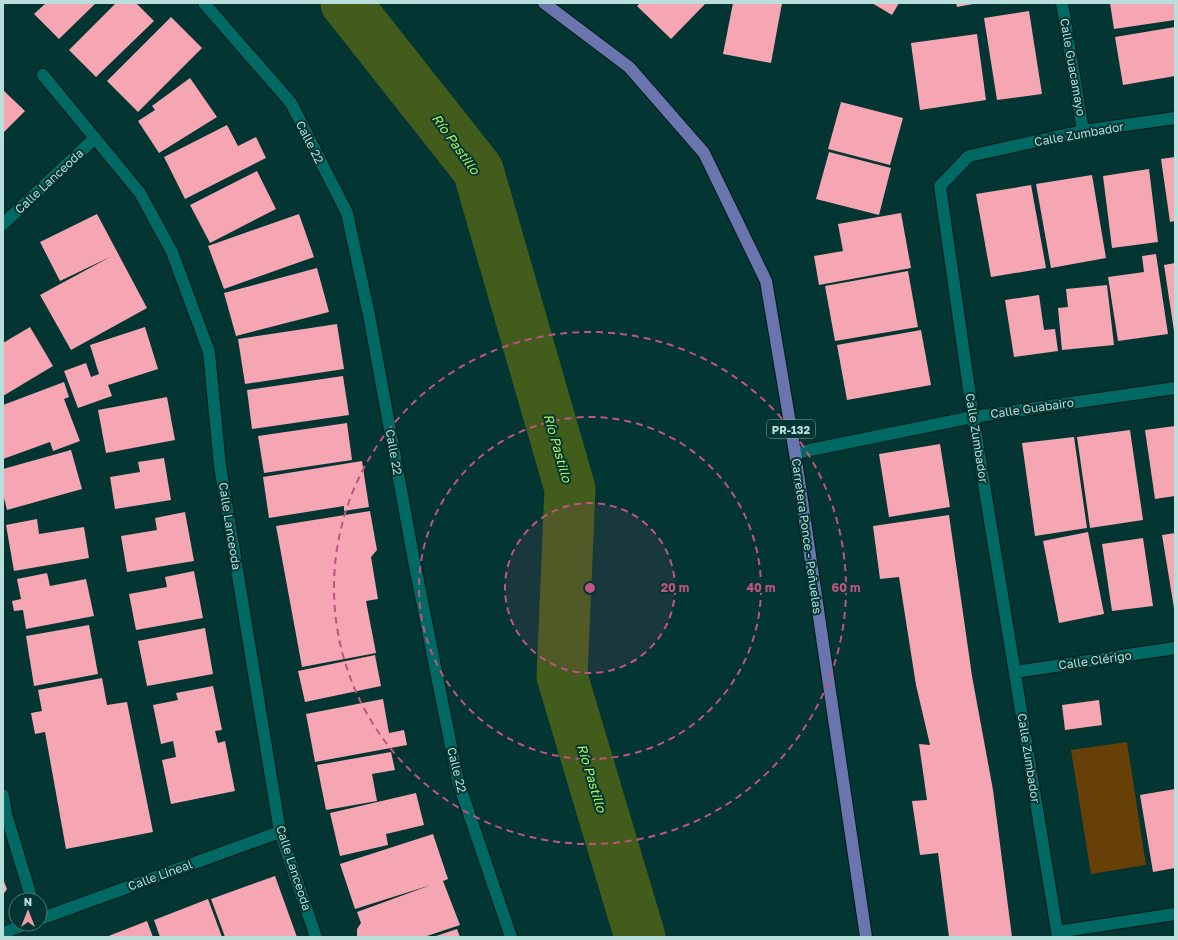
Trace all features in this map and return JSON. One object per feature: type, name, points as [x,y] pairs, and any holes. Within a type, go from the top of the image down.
[{"type":"main road","name":"Carretera Ponce - Peñuelas","points":[[544,3],[629,67],[704,153],[766,281],[795,453],[866,937]]},
{"type":"street","name":"Calle 22","points":[[204,3],[291,103],[347,213],[369,315],[414,560],[458,781],[510,937]]},
{"type":"street","name":"Calle Guacamayo","points":[[1062,3],[1084,131]]},
{"type":"street","name":"Calle Lanceoda","points":[[43,74],[140,193],[172,252],[209,352],[220,466],[280,832],[316,937]]},
{"type":"street","name":"Calle Zumbador","points":[[1057,934],[973,417],[940,186],[969,156],[1084,131],[1175,118]]},
{"type":"street","name":"Calle Lanceoda","points":[[3,224],[95,138]]},
{"type":"street","name":"Calle Guabairo","points":[[795,453],[973,417],[1175,388]]},
{"type":"street","name":"Calle Clérigo","points":[[1015,672],[1175,648]]},
{"type":"street","points":[[3,795],[6,814],[30,892]]},
{"type":"street","name":"Calle Lineal","points":[[48,916],[280,832]]},
{"type":"street","points":[[1057,934],[1175,914]]},
{"type":"shaded area","points":[[1127,742],[1146,865],[1091,874],[1071,750]]},
{"type":"building","points":[[46,3],[96,3],[59,39],[34,14]]},
{"type":"building","points":[[116,3],[136,3],[154,21],[96,77],[69,50]]},
{"type":"building","points":[[640,3],[706,3],[671,39],[637,6]]},
{"type":"building","points":[[733,3],[782,3],[771,63],[723,54]]},
{"type":"building","points":[[872,3],[899,3],[892,15]]},
{"type":"building","points":[[956,3],[973,3],[973,4],[957,7]]},
{"type":"building","points":[[1110,3],[1175,3],[1175,20],[1114,29]]},
{"type":"building","points":[[1029,11],[1042,94],[997,100],[984,18]]},
{"type":"building","points":[[171,17],[202,48],[138,112],[107,81]]},
{"type":"building","points":[[1175,27],[1175,76],[1123,85],[1115,37]]},
{"type":"building","points":[[977,34],[986,100],[920,110],[911,43]]},
{"type":"building","points":[[190,78],[217,117],[159,153],[138,121],[155,110],[152,106]]},
{"type":"building","points":[[3,90],[25,111],[3,133]]},
{"type":"building","points":[[841,102],[903,118],[890,165],[828,149]]},
{"type":"building","points":[[227,125],[238,146],[256,137],[266,158],[185,199],[164,157]]},
{"type":"building","points":[[829,152],[891,168],[879,215],[816,199]]},
{"type":"building","points":[[1175,157],[1175,221],[1170,222],[1161,159]]},
{"type":"building","points":[[1149,169],[1158,242],[1112,248],[1103,176]]},
{"type":"building","points":[[257,171],[276,209],[210,243],[190,205]]},
{"type":"building","points":[[1092,175],[1106,258],[1051,268],[1036,184]]},
{"type":"building","points":[[1031,185],[1046,268],[991,277],[976,194]]},
{"type":"building","points":[[901,213],[911,268],[819,285],[814,256],[843,251],[838,224]]},
{"type":"building","points":[[97,214],[147,308],[71,350],[40,295],[110,257],[60,281],[40,242]]},
{"type":"building","points":[[299,214],[314,257],[224,289],[208,246]]},
{"type":"building","points":[[1156,254],[1168,334],[1118,341],[1108,277],[1144,272],[1142,256]]},
{"type":"building","points":[[1175,263],[1175,331],[1174,331],[1164,265]]},
{"type":"building","points":[[317,268],[329,312],[236,336],[224,293]]},
{"type":"building","points":[[908,271],[918,327],[835,341],[825,286]]},
{"type":"building","points":[[1107,285],[1114,345],[1062,350],[1058,308],[1068,307],[1066,289]]},
{"type":"building","points":[[1039,295],[1044,330],[1055,329],[1058,351],[1014,357],[1005,300]]},
{"type":"building","points":[[337,324],[344,369],[245,384],[238,339]]},
{"type":"building","points":[[30,327],[53,366],[3,396],[3,343]]},
{"type":"building","points":[[145,327],[158,369],[108,385],[112,396],[78,408],[64,371],[86,363],[91,377],[99,374],[90,345]]},
{"type":"building","points":[[921,330],[931,385],[847,400],[837,345]]},
{"type":"building","points":[[343,376],[349,415],[252,429],[247,390]]},
{"type":"building","points":[[64,382],[69,397],[64,399],[80,441],[53,451],[50,442],[3,459],[3,405]]},
{"type":"building","points":[[167,397],[175,440],[106,453],[98,410]]},
{"type":"building","points":[[347,423],[352,460],[264,473],[258,436]]},
{"type":"building","points":[[1175,426],[1175,496],[1155,499],[1145,430]]},
{"type":"building","points":[[1130,430],[1143,520],[1090,528],[1077,437]]},
{"type":"building","points":[[1074,437],[1087,528],[1035,536],[1022,443]]},
{"type":"building","points":[[940,444],[950,507],[889,517],[879,454]]},
{"type":"building","points":[[71,450],[82,489],[7,510],[3,494],[3,469]]},
{"type":"building","points":[[164,458],[171,500],[115,509],[110,477],[140,472],[138,462]]},
{"type":"building","points":[[362,461],[369,507],[344,511],[344,506],[269,518],[263,477]]},
{"type":"building","points":[[370,511],[377,550],[371,557],[378,599],[366,601],[376,653],[302,667],[276,526]]},
{"type":"building","points":[[185,512],[194,561],[127,572],[121,536],[157,530],[155,518]]},
{"type":"building","points":[[949,515],[972,676],[993,790],[1012,937],[949,937],[938,853],[920,855],[912,801],[927,800],[919,744],[930,745],[916,685],[899,577],[880,579],[873,526]]},
{"type":"building","points":[[37,519],[39,534],[84,527],[89,558],[14,571],[6,525]]},
{"type":"building","points":[[1088,532],[1104,614],[1059,623],[1043,541]]},
{"type":"building","points":[[1175,533],[1175,608],[1174,608],[1162,535]]},
{"type":"building","points":[[1143,538],[1153,606],[1112,611],[1102,544]]},
{"type":"building","points":[[194,571],[203,618],[136,630],[129,594],[167,587],[165,577]]},
{"type":"building","points":[[47,573],[50,586],[86,579],[94,616],[26,629],[23,610],[14,611],[12,601],[21,599],[17,579]]},
{"type":"building","points":[[89,625],[98,674],[34,686],[26,636]]},
{"type":"building","points":[[205,628],[213,674],[147,686],[138,641]]},
{"type":"building","points":[[375,655],[381,686],[305,702],[298,671]]},
{"type":"building","points":[[102,678],[107,705],[127,702],[153,832],[66,849],[45,732],[35,734],[31,713],[42,711],[38,690]]},
{"type":"building","points":[[213,686],[222,730],[215,731],[218,743],[225,741],[235,791],[171,804],[162,760],[176,757],[173,741],[161,744],[153,705],[178,700],[176,693]]},
{"type":"building","points":[[383,699],[389,733],[404,730],[407,745],[315,762],[306,714]]},
{"type":"building","points":[[1099,700],[1102,725],[1065,730],[1062,705]]},
{"type":"building","points":[[391,752],[395,770],[372,774],[377,801],[326,810],[317,765]]},
{"type":"building","points":[[1175,789],[1175,868],[1153,872],[1140,795]]},
{"type":"building","points":[[416,793],[424,825],[386,834],[388,845],[340,856],[330,813]]},
{"type":"building","points":[[433,834],[448,879],[443,881],[460,925],[424,937],[357,937],[357,929],[361,923],[357,912],[431,885],[355,909],[340,864]]},
{"type":"building","points":[[275,876],[297,937],[225,937],[211,899]]},
{"type":"building","points":[[3,879],[7,889],[3,895]]},
{"type":"building","points":[[208,899],[222,937],[160,937],[154,920]]},
{"type":"building","points":[[147,921],[153,937],[106,937]]},
{"type":"building","points":[[457,929],[460,937],[433,937]]},
{"type":"waterway","name":"Río Pastillo","points":[[346,3],[478,170],[570,489],[562,676],[640,937]]}]
